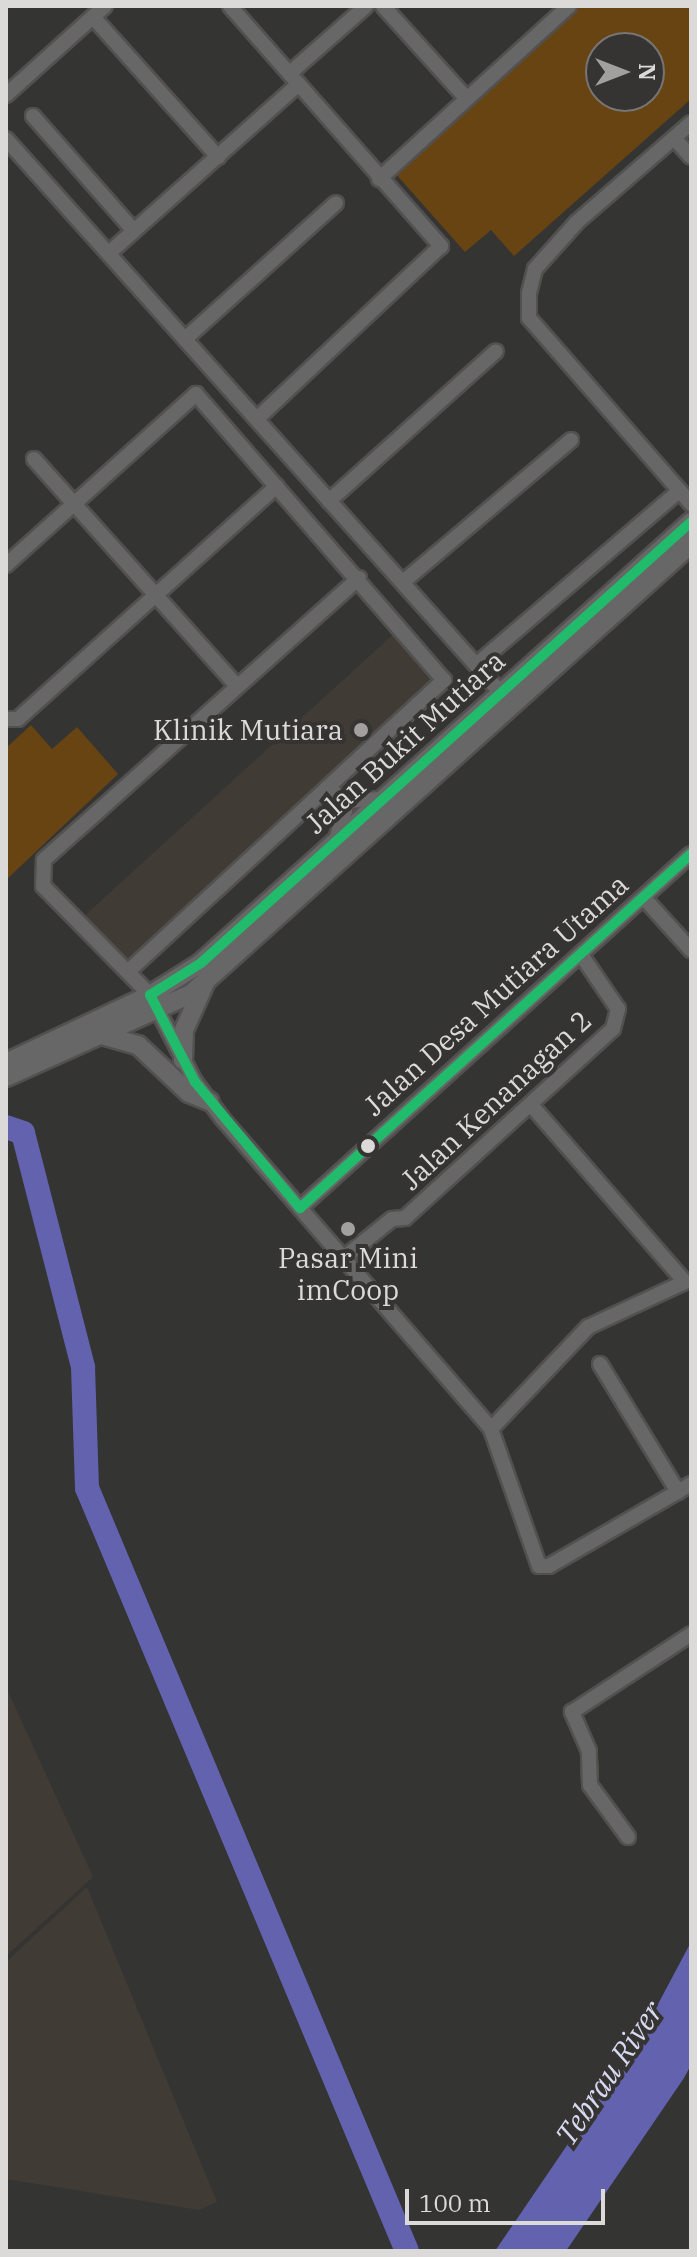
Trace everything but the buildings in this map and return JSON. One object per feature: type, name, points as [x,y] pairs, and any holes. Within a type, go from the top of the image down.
[{"type":"street","points":[[6,95],[105,6]]},
{"type":"street","points":[[230,6],[441,246],[436,256],[257,419]]},
{"type":"street","points":[[109,253],[218,157],[366,6]]},
{"type":"street","points":[[383,6],[466,98]]},
{"type":"street","points":[[379,179],[563,8]]},
{"type":"street","points":[[93,17],[218,157]]},
{"type":"street","points":[[33,116],[133,230]]},
{"type":"street","points":[[691,123],[577,222],[535,269],[529,318],[691,504]]},
{"type":"street","points":[[674,138],[691,157]]},
{"type":"street","points":[[6,139],[501,693],[521,694],[542,682]]},
{"type":"street","points":[[185,339],[336,203]]},
{"type":"street","points":[[329,501],[496,351]]},
{"type":"street","points":[[6,565],[196,394],[359,578],[444,680],[332,789],[128,972]]},
{"type":"street","points":[[403,582],[571,440]]},
{"type":"street","points":[[34,459],[236,685]]},
{"type":"street","points":[[8,719],[18,719],[277,486]]},
{"type":"street","points":[[476,665],[679,491]]},
{"type":"street","name":"Jalan Bukit Mutiara","points":[[6,1077],[102,1035],[154,1002],[387,798],[691,522]]},
{"type":"street","name":"Jalan Bukit Mutiara","points":[[154,1002],[206,981],[542,682],[691,544]]},
{"type":"street","points":[[359,578],[44,860],[43,886],[154,1002],[183,1060],[209,1101],[491,1429],[539,1566],[549,1566],[684,1488],[600,1364]]},
{"type":"street","points":[[485,733],[497,717],[501,693]]},
{"type":"street","points":[[332,789],[343,801],[345,824],[332,845]]},
{"type":"street","points":[[343,801],[387,798]]},
{"type":"street","name":"Jalan Desa Mutiara Utama","points":[[300,1208],[582,956],[691,854]]},
{"type":"street","points":[[644,898],[691,950]]},
{"type":"street","name":"Jalan Kenanagan 2","points":[[345,1257],[392,1219],[405,1218],[531,1105],[619,1018],[582,956]]},
{"type":"street","points":[[183,1060],[184,1030],[206,981]]},
{"type":"street","points":[[6,1063],[154,1002]]},
{"type":"street","points":[[102,1035],[138,1045],[189,1093],[209,1101]]},
{"type":"street","points":[[491,1429],[588,1327],[688,1284],[531,1105]]},
{"type":"street","points":[[628,1837],[590,1785],[590,1756],[572,1712],[691,1634]]},
{"type":"shaded area","points":[[581,6],[691,6],[691,99],[514,256],[491,230],[465,252],[394,172]]},
{"type":"shaded area","points":[[398,630],[447,684],[445,691],[135,972],[82,918]]},
{"type":"shaded area","points":[[31,725],[52,749],[77,727],[118,774],[6,880],[6,748]]},
{"type":"shaded area","points":[[6,1687],[93,1877],[6,1956]]},
{"type":"shaded area","points":[[87,1887],[217,2202],[199,2210],[6,2179],[6,1962]]},
{"type":"shaded area","points":[[691,1942],[691,2065],[684,2078],[566,2251],[495,2251],[640,2038]]},
{"type":"waterway","points":[[6,1127],[23,1133],[83,1367],[87,1488],[407,2251]]},
{"type":"transit line","points":[[300,1208],[195,1082],[150,995],[201,963],[691,522]]},
{"type":"transit line","points":[[300,1208],[691,854]]},
{"type":"place","name":"Klinik Mutiara","points":[[361,730]]},
{"type":"place","name":"Pasar Mini imCoop","points":[[348,1229]]},
{"type":"water label","name":"Tebrau River","points":[[609,2073]]}]
